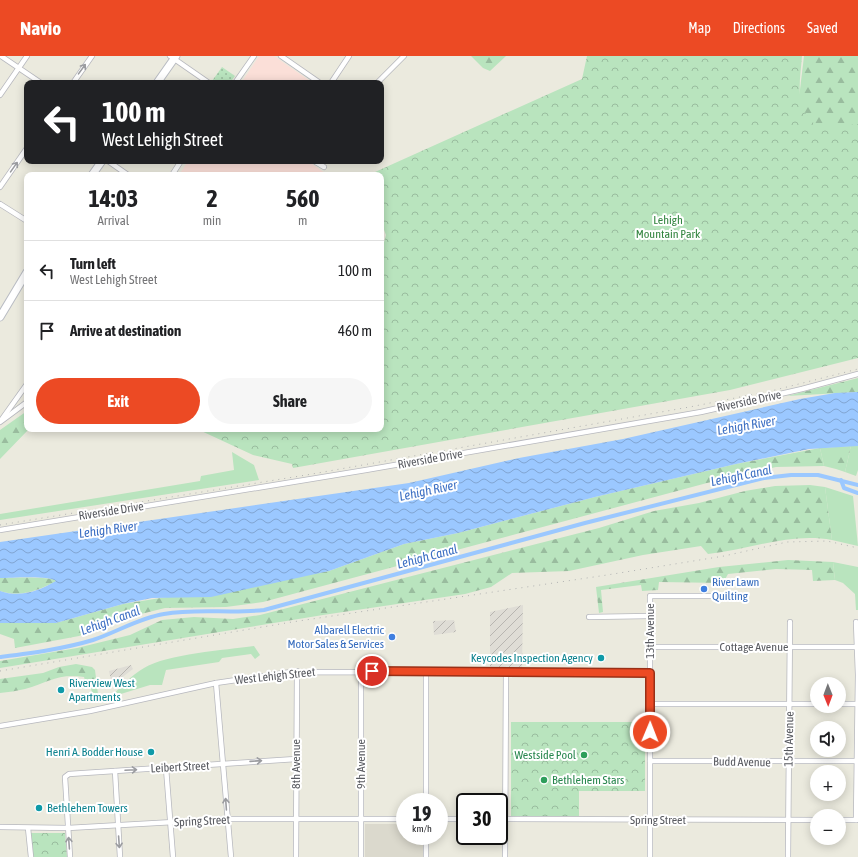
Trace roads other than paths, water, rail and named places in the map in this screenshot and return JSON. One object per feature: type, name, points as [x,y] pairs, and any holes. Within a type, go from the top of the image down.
[{"type":"main road","points":[[159,80],[173,57]]},
{"type":"main road","points":[[0,317],[24,277]]},
{"type":"street","points":[[1,56],[37,80]]},
{"type":"street","points":[[0,95],[27,56]]},
{"type":"street","points":[[75,80],[92,56]]},
{"type":"street","points":[[237,80],[254,56]]},
{"type":"street","points":[[281,56],[316,80]]},
{"type":"street","points":[[333,80],[349,56]]},
{"type":"street","points":[[380,80],[404,56]]},
{"type":"street","points":[[173,57],[205,80]]},
{"type":"street","points":[[0,187],[24,152]]},
{"type":"street","points":[[112,164],[124,172]]},
{"type":"street","points":[[319,164],[324,167]]},
{"type":"street","points":[[0,204],[24,220]]},
{"type":"street","name":"Riverside Drive","points":[[0,530],[366,470],[701,412],[795,391],[858,374]]},
{"type":"street","points":[[1,420],[24,388]]},
{"type":"street","points":[[1,420],[24,404]]},
{"type":"street","name":"13th Avenue","points":[[650,857],[650,596],[723,596]]},
{"type":"street","points":[[589,617],[650,616]]},
{"type":"street","name":"15th Avenue","points":[[788,857],[790,622]]},
{"type":"street","points":[[846,820],[857,820],[858,647],[856,622]]},
{"type":"street","name":"Cottage Avenue","points":[[651,647],[858,647]]},
{"type":"street","name":"West Lehigh Street","points":[[0,726],[90,711],[216,683],[297,671],[650,673]]},
{"type":"street","name":"8th Avenue","points":[[296,857],[297,671]]},
{"type":"street","name":"9th Avenue","points":[[361,671],[361,857]]},
{"type":"street","points":[[426,672],[426,793]]},
{"type":"street","points":[[505,793],[506,672]]},
{"type":"street","points":[[216,683],[231,857]]},
{"type":"street","points":[[650,704],[810,704]]},
{"type":"street","points":[[846,704],[857,704]]},
{"type":"street","name":"Leibert Street","points":[[68,828],[65,777],[70,773],[296,759]]},
{"type":"street","name":"Budd Avenue","points":[[650,761],[857,761]]},
{"type":"street","points":[[166,768],[173,857]]},
{"type":"street","points":[[115,770],[120,857]]},
{"type":"street","name":"Spring Street","points":[[0,827],[68,828],[227,819],[396,819]]},
{"type":"street","name":"Spring Street","points":[[508,819],[810,820]]},
{"type":"street","points":[[28,828],[31,857]]},
{"type":"street","points":[[68,828],[70,857]]},
{"type":"street","points":[[426,845],[426,857]]},
{"type":"street","points":[[506,845],[506,857]]},
{"type":"water","name":"Lehigh River","points":[[858,392],[858,446],[809,449],[736,464],[595,497],[458,533],[404,544],[329,571],[211,597],[152,598],[123,604],[56,623],[0,623],[0,591],[22,594],[43,588],[56,581],[38,577],[0,578],[0,542],[409,483],[519,458],[623,439],[800,399],[835,393]]},
{"type":"waterway","name":"Lehigh Canal","points":[[0,657],[82,643],[102,637],[137,622],[164,614],[189,611],[264,610],[585,523],[764,478],[791,475],[818,475],[858,485]]},
{"type":"waterway","points":[[841,480],[844,488],[858,493]]},
{"type":"railway","points":[[0,525],[312,474],[695,406],[775,390],[858,369]]},
{"type":"railway","points":[[0,671],[292,622],[724,556],[787,542],[827,541],[858,548]]},
{"type":"place","name":"River Lawn Quilting","points":[[704,589]]},
{"type":"place","name":"Albarell Electric Motor Sales & Services","points":[[392,637]]},
{"type":"place","name":"Keycodes Inspection Agency","points":[[601,658]]},
{"type":"place","name":"Riverview West Apartments","points":[[61,690]]},
{"type":"place","name":"Henri A. Bodder House","points":[[151,752]]},
{"type":"place","name":"Westside Pool","points":[[584,755]]},
{"type":"place","name":"Bethlehem Stars","points":[[544,780]]},
{"type":"place","name":"Bethlehem Towers","points":[[39,808]]},
{"type":"park label","name":"Lehigh Mountain Park","points":[[668,227]]}]
